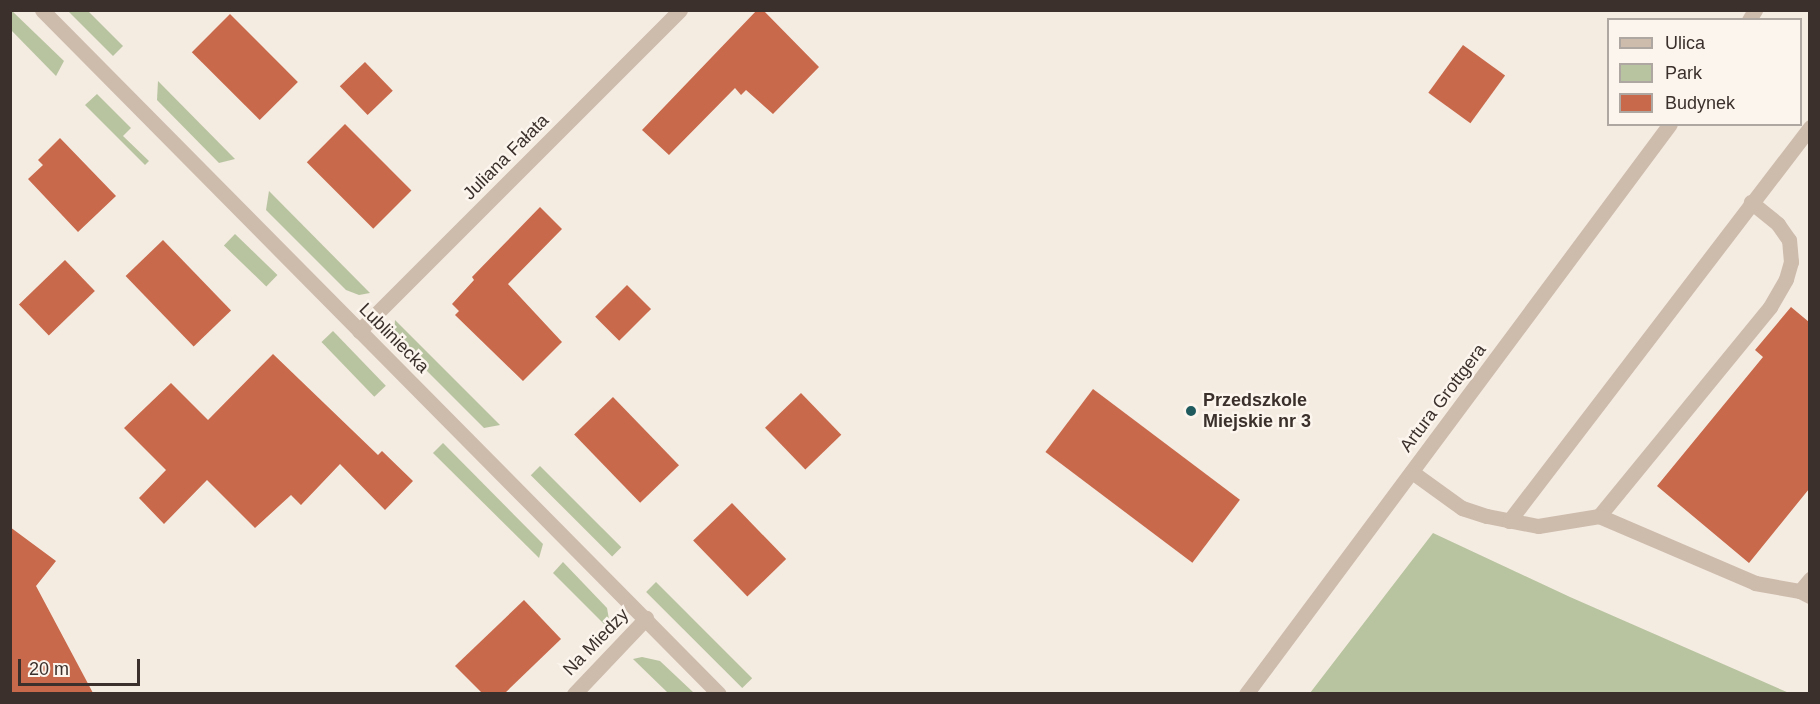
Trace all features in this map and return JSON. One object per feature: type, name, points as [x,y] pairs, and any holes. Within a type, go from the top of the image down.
[{"type":"street","name":"Lubliniecka","points":[[42,10],[719,693]]},
{"type":"street","name":"Juliana Fałata","points":[[359,331],[681,10]]},
{"type":"street","name":"Artura Grottgera","points":[[1246,693],[1670,126]]},
{"type":"street","points":[[1509,520],[1809,127]]},
{"type":"street","points":[[1599,516],[1770,307],[1786,279],[1791,262],[1789,240],[1778,224],[1751,202]]},
{"type":"street","points":[[1412,472],[1462,508],[1538,526],[1599,516],[1755,583],[1806,589]]},
{"type":"street","name":"Na Miedzy","points":[[574,693],[646,618]]},
{"type":"green space","points":[[11,10],[64,61],[56,76],[11,30]]},
{"type":"green space","points":[[68,11],[88,11],[123,46],[113,56]]},
{"type":"green space","points":[[158,81],[235,159],[219,163],[157,100]]},
{"type":"green space","points":[[97,94],[131,128],[123,136],[149,161],[145,165],[85,105]]},
{"type":"green space","points":[[269,191],[370,293],[359,295],[346,290],[266,210]]},
{"type":"green space","points":[[235,234],[277,275],[266,286],[224,246]]},
{"type":"green space","points":[[395,320],[500,425],[484,428],[402,346],[394,334]]},
{"type":"green space","points":[[333,331],[386,386],[374,397],[321,342]]},
{"type":"green space","points":[[443,443],[543,544],[539,558],[433,453]]},
{"type":"green space","points":[[540,466],[621,547],[612,557],[531,475]]},
{"type":"green space","points":[[1433,533],[1570,597],[1789,693],[1310,693]]},
{"type":"green space","points":[[563,562],[607,608],[611,631],[553,573]]},
{"type":"green space","points":[[656,582],[752,678],[742,688],[646,592]]},
{"type":"green space","points":[[642,657],[660,661],[694,693],[668,693],[633,659]]},
{"type":"building","points":[[757,10],[763,10],[819,67],[773,114],[746,90],[741,95],[735,88],[669,155],[642,130]]},
{"type":"building","points":[[230,14],[298,82],[260,120],[192,52]]},
{"type":"building","points":[[1463,45],[1505,76],[1470,123],[1428,93]]},
{"type":"building","points":[[365,62],[393,91],[368,115],[340,86]]},
{"type":"building","points":[[345,124],[411,190],[373,229],[307,162]]},
{"type":"building","points":[[60,138],[116,196],[78,232],[28,179],[43,165],[38,160]]},
{"type":"building","points":[[540,207],[562,229],[508,284],[562,342],[523,381],[455,315],[459,311],[452,304],[474,280],[472,277]]},
{"type":"building","points":[[163,240],[231,310],[194,347],[126,276]]},
{"type":"building","points":[[65,260],[95,291],[49,335],[19,304]]},
{"type":"building","points":[[627,285],[651,309],[619,341],[595,317]]},
{"type":"building","points":[[1791,307],[1809,322],[1809,489],[1749,563],[1657,486],[1763,357],[1755,350]]},
{"type":"building","points":[[273,354],[378,455],[382,451],[413,481],[385,510],[340,464],[301,505],[291,495],[255,528],[207,480],[164,524],[139,498],[166,470],[124,428],[171,383],[208,420]]},
{"type":"building","points":[[1093,389],[1240,500],[1192,563],[1045,452]]},
{"type":"building","points":[[801,393],[841,435],[805,469],[765,428]]},
{"type":"building","points":[[613,397],[679,465],[640,503],[574,435]]},
{"type":"building","points":[[732,503],[786,559],[747,597],[693,541]]},
{"type":"building","points":[[10,527],[56,561],[36,586],[93,693],[10,693]]},
{"type":"building","points":[[524,600],[561,639],[505,693],[482,693],[455,666]]},
{"type":"place","name":"Przedszkole Miejskie nr 3","points":[[1191,411]]}]
